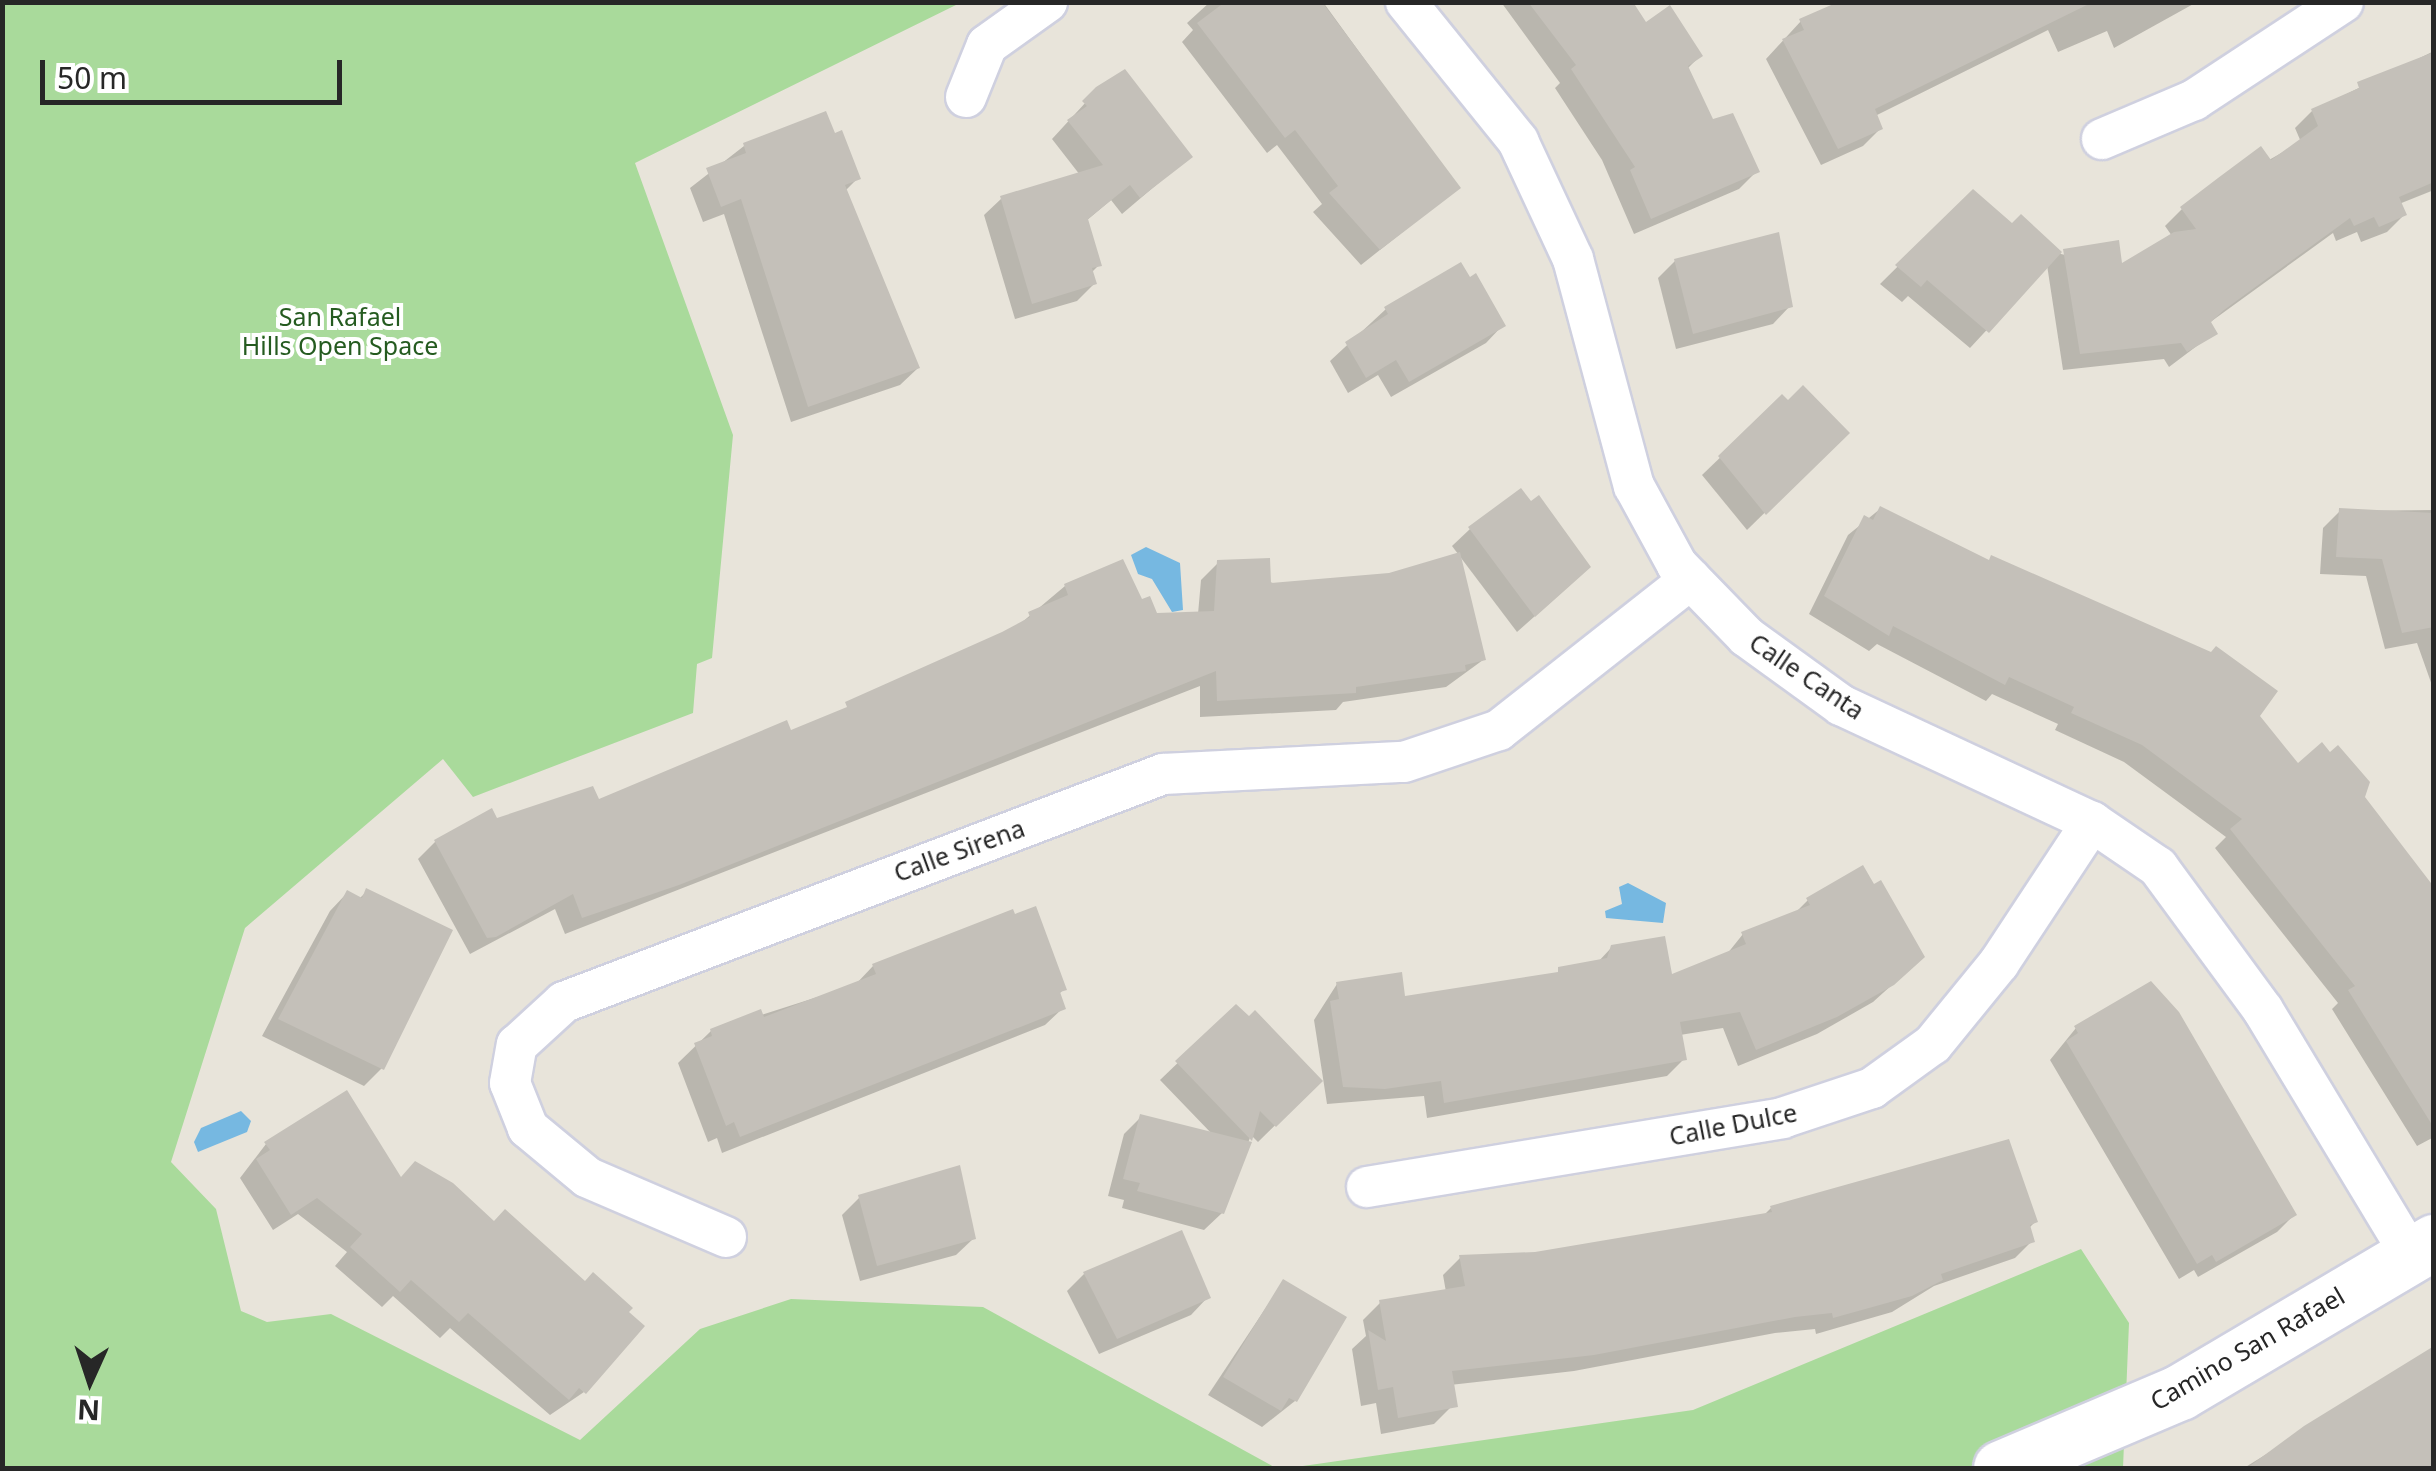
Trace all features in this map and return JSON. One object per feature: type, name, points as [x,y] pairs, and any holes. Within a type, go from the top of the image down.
[{"type":"street","points":[[966,97],[987,45],[1048,2]]},
{"type":"street","name":"Calle Canta","points":[[1406,2],[1518,141],[1574,260],[1634,486],[1691,579],[1747,637],[1841,705],[2092,822],[2158,868],[2263,1010],[2422,1249]]},
{"type":"street","points":[[2102,140],[2194,100],[2344,2]]},
{"type":"street","name":"Calle Sirena","points":[[726,1237],[587,1177],[528,1128],[510,1083],[517,1045],[564,1002],[1162,774],[1404,762],[1499,730],[1691,579]]},
{"type":"street","name":"Calle Dulce","points":[[1367,1187],[1782,1118],[1872,1088],[1932,1044],[1966,1004],[2092,822]]},
{"type":"street","name":"Camino San Rafael","points":[[2001,1468],[2180,1392],[2422,1249]]},
{"type":"green space","name":"San Rafael Hills Open Space","points":[[3,2],[960,3],[635,163],[733,435],[712,658],[697,664],[693,713],[473,797],[443,759],[245,928],[171,1162],[216,1209],[241,1311],[267,1322],[331,1314],[580,1440],[700,1329],[791,1299],[983,1307],[1276,1468],[3,1468]]},
{"type":"green space","points":[[2081,1249],[2129,1323],[2123,1468],[1289,1468],[1693,1410]]},
{"type":"water","points":[[1146,547],[1180,563],[1183,610],[1172,612],[1152,579],[1138,574],[1131,555]]},
{"type":"water","points":[[1628,883],[1666,903],[1663,923],[1606,918],[1605,911],[1622,904],[1619,887]]},
{"type":"water","points":[[241,1111],[251,1121],[247,1132],[198,1152],[194,1142],[201,1128]]},
{"type":"building","points":[[1225,2],[1322,2],[1461,188],[1380,250],[1329,193],[1338,186],[1295,130],[1285,138],[1197,23]]},
{"type":"building","points":[[1528,2],[1633,2],[1646,22],[1670,5],[1703,56],[1688,66],[1713,119],[1733,113],[1760,172],[1651,219],[1630,170],[1635,167],[1571,69],[1576,65]]},
{"type":"building","points":[[1838,2],[2093,2],[1875,109],[1883,129],[1838,149],[1782,39],[1804,30],[1799,19]]},
{"type":"building","points":[[2434,52],[2434,182],[2399,197],[2407,215],[2379,227],[2374,217],[2354,226],[2350,218],[2224,310],[2211,322],[2218,334],[2187,352],[2181,343],[2080,354],[2063,249],[2119,240],[2122,263],[2174,232],[2196,229],[2180,207],[2261,146],[2271,160],[2318,126],[2311,109],[2359,88],[2357,82]]},
{"type":"building","points":[[1125,69],[1193,157],[1140,198],[1130,185],[1088,219],[1102,266],[1092,268],[1097,284],[1032,304],[1000,196],[1103,165],[1067,120],[1087,106],[1082,101],[1096,87]]},
{"type":"building","points":[[826,111],[835,133],[842,130],[861,179],[845,185],[920,368],[808,407],[741,199],[721,207],[706,168],[746,153],[743,143]]},
{"type":"building","points":[[1973,189],[2012,223],[2021,214],[2062,252],[1989,333],[1927,280],[1921,287],[1895,265]]},
{"type":"building","points":[[1779,232],[1793,307],[1693,334],[1674,259]]},
{"type":"building","points":[[1461,262],[1470,277],[1476,273],[1506,326],[1409,382],[1396,360],[1366,378],[1345,342],[1388,314],[1384,307]]},
{"type":"building","points":[[1803,385],[1850,433],[1766,515],[1718,456],[1782,394],[1788,400]]},
{"type":"building","points":[[1521,488],[1531,501],[1539,495],[1591,567],[1535,617],[1468,527]]},
{"type":"building","points":[[1880,506],[1989,560],[1991,555],[2211,652],[2216,646],[2278,691],[2260,716],[2298,763],[2322,742],[2330,752],[2338,745],[2370,782],[2365,797],[2434,887],[2434,1128],[2348,990],[2355,986],[2230,829],[2242,819],[2142,745],[2071,713],[2074,707],[2009,677],[2005,685],[1893,626],[1889,636],[1824,596],[1864,515],[1873,520]]},
{"type":"building","points":[[2339,508],[2434,513],[2434,627],[2402,633],[2382,559],[2336,557]]},
{"type":"building","points":[[1460,552],[1486,660],[1465,665],[1466,671],[1356,687],[1356,693],[1217,701],[1216,671],[679,885],[582,918],[573,894],[496,937],[487,938],[434,840],[492,808],[497,818],[593,786],[599,799],[787,720],[791,730],[1002,632],[1030,617],[1028,612],[1068,595],[1064,584],[1123,559],[1142,599],[1150,596],[1157,613],[1214,611],[1217,560],[1270,558],[1271,583],[1389,573]]},
{"type":"building","points":[[1863,865],[1874,884],[1881,880],[1925,957],[1894,985],[1837,1017],[1756,1050],[1740,1012],[1680,1022],[1687,1060],[1444,1103],[1441,1081],[1385,1089],[1343,1087],[1330,1001],[1339,999],[1336,982],[1402,972],[1405,996],[1558,972],[1558,967],[1607,958],[1611,945],[1665,936],[1672,974],[1746,944],[1741,932],[1810,905],[1806,898]]},
{"type":"building","points":[[366,888],[453,930],[384,1070],[278,1019],[347,890],[362,898]]},
{"type":"building","points":[[1036,906],[1067,990],[1060,992],[1066,1009],[740,1137],[734,1122],[726,1126],[694,1043],[712,1036],[710,1029],[761,1009],[764,1017],[876,974],[872,964],[1013,909],[1015,914]]},
{"type":"building","points":[[2151,981],[2179,1012],[2297,1215],[2216,1262],[2212,1255],[2197,1264],[2066,1041],[2078,1033],[2074,1026]]},
{"type":"building","points":[[1236,1004],[1249,1016],[1255,1010],[1323,1081],[1276,1127],[1260,1111],[1252,1141],[1175,1061]]},
{"type":"building","points":[[347,1090],[401,1177],[415,1161],[453,1183],[494,1221],[505,1209],[585,1281],[593,1272],[633,1308],[629,1312],[645,1326],[586,1394],[579,1388],[569,1400],[468,1313],[459,1322],[411,1280],[400,1292],[350,1247],[362,1234],[317,1198],[291,1215],[256,1159],[270,1150],[264,1142]]},
{"type":"building","points":[[1140,1114],[1252,1142],[1224,1214],[1137,1191],[1140,1183],[1123,1179]]},
{"type":"building","points":[[2009,1139],[2038,1222],[2030,1225],[2035,1242],[1941,1274],[1943,1280],[1912,1296],[1833,1318],[1832,1313],[1795,1317],[1594,1355],[1452,1371],[1458,1407],[1398,1418],[1393,1387],[1378,1390],[1368,1330],[1386,1341],[1379,1300],[1465,1286],[1459,1255],[1535,1252],[1772,1212],[1770,1206]]},
{"type":"building","points":[[960,1165],[976,1239],[877,1266],[858,1195]]},
{"type":"building","points":[[1182,1230],[1211,1298],[1117,1339],[1083,1272]]},
{"type":"building","points":[[1283,1279],[1347,1317],[1297,1402],[1289,1398],[1281,1411],[1223,1377]]},
{"type":"building","points":[[2434,1346],[2434,1468],[2247,1468],[2304,1426]]}]
